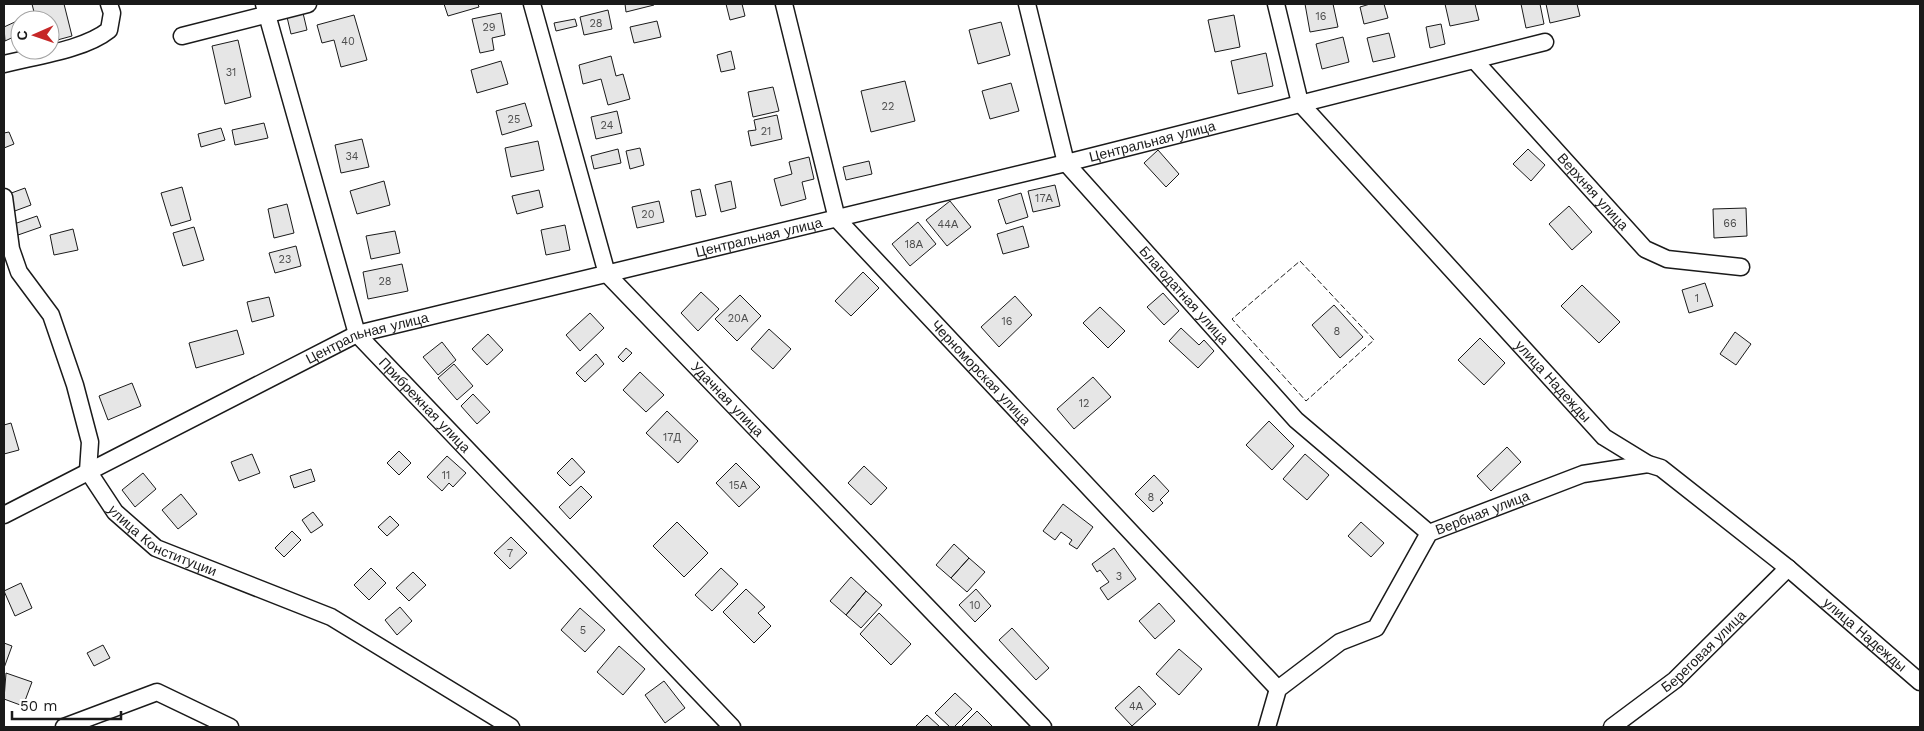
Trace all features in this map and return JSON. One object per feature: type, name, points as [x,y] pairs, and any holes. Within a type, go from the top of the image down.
[{"type":"street","points":[[4,64],[88,42],[109,30],[112,13],[109,4]]},
{"type":"street","points":[[182,36],[265,10],[308,4]]},
{"type":"street","name":"Удачная улица","points":[[532,4],[607,274],[1042,727]]},
{"type":"street","name":"Черноморская улица","points":[[784,4],[837,219],[1278,689]]},
{"type":"street","name":"Благодатная улица","points":[[1027,4],[1066,163],[1296,420],[1429,533]]},
{"type":"street","name":"улица Надежды","points":[[1276,4],[1300,103],[1604,437],[1648,464],[1661,468],[1788,568],[1920,682]]},
{"type":"street","name":"Прибрежная улица","points":[[265,10],[357,334],[732,727]]},
{"type":"street","name":"Центральная улица","points":[[4,515],[357,334],[1066,163],[1300,103],[1475,62],[1545,42]]},
{"type":"street","name":"Верхняя улица","points":[[1475,62],[1645,249],[1667,259],[1741,267]]},
{"type":"street","points":[[4,197],[11,249],[19,272],[51,315],[75,385],[90,442],[88,471]]},
{"type":"street","name":"Вербная улица","points":[[1278,689],[1340,642],[1376,628],[1429,533],[1583,474],[1648,464]]},
{"type":"street","name":"улица Конституции","points":[[88,471],[115,512],[156,548],[331,617],[511,727]]},
{"type":"street","name":"Береговая улица","points":[[1612,727],[1676,680],[1788,568]]},
{"type":"street","points":[[1267,727],[1278,689]]},
{"type":"street","points":[[64,727],[157,692],[230,727]]},
{"type":"building","points":[[32,4],[64,4],[72,36],[60,39],[60,10],[34,10]]},
{"type":"building","points":[[444,4],[478,4],[479,7],[448,16]]},
{"type":"building","points":[[625,4],[653,4],[654,5],[626,12]]},
{"type":"building","points":[[726,4],[742,4],[745,16],[730,20]]},
{"type":"building","points":[[1305,4],[1333,4],[1338,27],[1310,32]]},
{"type":"building","points":[[1370,4],[1384,4],[1388,18],[1364,24],[1360,7]]},
{"type":"building","points":[[1445,4],[1475,4],[1479,20],[1450,26]]},
{"type":"building","points":[[1521,4],[1540,4],[1544,24],[1526,28]]},
{"type":"building","points":[[1546,4],[1577,4],[1580,16],[1550,23]]},
{"type":"building","points":[[608,10],[612,29],[584,35],[580,17]]},
{"type":"building","points":[[303,13],[307,30],[291,34],[287,17]]},
{"type":"building","points":[[501,13],[505,35],[492,38],[494,50],[480,53],[472,19]]},
{"type":"building","points":[[354,15],[367,60],[341,67],[334,40],[322,43],[317,25]]},
{"type":"building","points":[[1234,15],[1240,47],[1215,52],[1208,20]]},
{"type":"building","points":[[575,19],[577,26],[556,31],[554,23]]},
{"type":"building","points":[[657,21],[661,37],[634,43],[630,27]]},
{"type":"building","points":[[1001,22],[1010,55],[978,64],[969,30]]},
{"type":"building","points":[[10,24],[10,39],[5,41],[4,27]]},
{"type":"building","points":[[1441,24],[1445,44],[1430,48],[1426,27]]},
{"type":"building","points":[[1389,33],[1395,57],[1373,62],[1367,38]]},
{"type":"building","points":[[1343,37],[1349,62],[1322,69],[1316,44]]},
{"type":"building","points":[[238,40],[251,97],[225,104],[212,46]]},
{"type":"building","points":[[731,51],[735,69],[721,72],[717,55]]},
{"type":"building","points":[[1266,53],[1273,86],[1238,94],[1231,61]]},
{"type":"building","points":[[611,56],[616,76],[623,74],[630,99],[608,105],[601,79],[583,84],[579,65]]},
{"type":"building","points":[[501,61],[508,84],[477,93],[471,70]]},
{"type":"building","points":[[905,81],[915,121],[871,132],[861,91]]},
{"type":"building","points":[[1011,83],[1019,111],[990,119],[982,91]]},
{"type":"building","points":[[773,87],[779,111],[753,117],[748,92]]},
{"type":"building","points":[[525,103],[532,126],[502,135],[496,111]]},
{"type":"building","points":[[617,111],[622,133],[596,139],[591,117]]},
{"type":"building","points":[[777,115],[782,139],[751,146],[748,131],[756,130],[754,120]]},
{"type":"building","points":[[264,123],[268,138],[235,145],[232,130]]},
{"type":"building","points":[[221,128],[225,140],[201,147],[198,134]]},
{"type":"building","points":[[9,132],[14,144],[4,148],[4,133]]},
{"type":"building","points":[[362,139],[369,167],[341,173],[335,145]]},
{"type":"building","points":[[538,141],[544,170],[511,177],[505,148]]},
{"type":"building","points":[[640,148],[644,165],[630,169],[626,151]]},
{"type":"building","points":[[618,149],[621,163],[594,169],[591,156]]},
{"type":"building","points":[[1528,149],[1545,165],[1531,181],[1513,164]]},
{"type":"building","points":[[1158,150],[1179,174],[1166,187],[1144,163]]},
{"type":"building","points":[[809,157],[814,179],[802,182],[806,199],[781,206],[774,179],[792,174],[789,162]]},
{"type":"building","points":[[869,161],[872,174],[846,180],[843,167]]},
{"type":"building","points":[[384,181],[390,205],[357,214],[350,191]]},
{"type":"building","points":[[731,181],[736,208],[721,212],[715,185]]},
{"type":"building","points":[[1055,185],[1060,206],[1033,212],[1028,191]]},
{"type":"building","points":[[182,187],[191,220],[171,226],[161,193]]},
{"type":"building","points":[[25,188],[31,205],[12,212],[6,195]]},
{"type":"building","points":[[700,189],[706,215],[696,217],[691,191]]},
{"type":"building","points":[[539,190],[543,207],[517,214],[512,196]]},
{"type":"building","points":[[1021,193],[1028,217],[1006,224],[998,200]]},
{"type":"building","points":[[659,201],[664,222],[637,228],[632,207]]},
{"type":"building","points":[[950,201],[971,227],[947,246],[926,220]]},
{"type":"building","points":[[287,204],[294,233],[274,238],[268,209]]},
{"type":"building","points":[[1569,206],[1592,232],[1572,250],[1549,224]]},
{"type":"building","points":[[1746,208],[1747,236],[1714,238],[1713,209]]},
{"type":"building","points":[[37,216],[41,227],[18,235],[14,224]]},
{"type":"building","points":[[918,222],[936,244],[910,266],[892,244]]},
{"type":"building","points":[[565,225],[570,250],[546,255],[541,230]]},
{"type":"building","points":[[1023,226],[1029,247],[1003,254],[997,234]]},
{"type":"building","points":[[194,227],[204,260],[183,266],[173,233]]},
{"type":"building","points":[[73,229],[78,250],[54,255],[50,235]]},
{"type":"building","points":[[395,231],[400,253],[371,259],[366,236]]},
{"type":"building","points":[[296,246],[301,266],[275,273],[269,253]]},
{"type":"building","points":[[402,264],[408,291],[368,299],[363,272]]},
{"type":"building","points":[[863,272],[879,288],[851,316],[835,301]]},
{"type":"building","points":[[1705,283],[1713,306],[1689,313],[1682,290]]},
{"type":"building","points":[[1582,285],[1620,322],[1599,343],[1561,306]]},
{"type":"building","points":[[701,292],[719,309],[698,331],[681,313]]},
{"type":"building","points":[[1163,293],[1179,311],[1164,325],[1147,307]]},
{"type":"building","points":[[740,295],[761,316],[737,341],[715,319]]},
{"type":"building","points":[[1015,296],[1032,315],[999,347],[981,327]]},
{"type":"building","points":[[269,297],[274,316],[252,322],[247,302]]},
{"type":"building","points":[[1334,305],[1363,337],[1340,358],[1312,325]]},
{"type":"building","points":[[1100,307],[1125,331],[1108,348],[1083,323]]},
{"type":"building","points":[[590,313],[604,328],[580,351],[566,335]]},
{"type":"building","points":[[1181,328],[1199,345],[1204,340],[1214,351],[1198,368],[1169,341]]},
{"type":"building","points":[[769,329],[791,349],[773,369],[751,349]]},
{"type":"building","points":[[237,330],[244,354],[196,368],[189,343]]},
{"type":"building","points":[[1735,332],[1751,344],[1736,365],[1720,354]]},
{"type":"building","points":[[488,334],[503,350],[487,365],[472,349]]},
{"type":"building","points":[[1480,338],[1505,363],[1484,385],[1458,360]]},
{"type":"building","points":[[442,342],[456,360],[438,375],[423,357]]},
{"type":"building","points":[[626,348],[632,353],[623,362],[618,357]]},
{"type":"building","points":[[596,354],[604,364],[585,382],[576,373]]},
{"type":"building","points":[[454,364],[473,386],[457,400],[438,378]]},
{"type":"building","points":[[640,372],[664,395],[646,412],[623,390]]},
{"type":"building","points":[[1093,377],[1111,397],[1074,429],[1057,409]]},
{"type":"building","points":[[132,383],[141,406],[108,420],[99,396]]},
{"type":"building","points":[[473,394],[490,412],[477,424],[461,406]]},
{"type":"building","points":[[667,411],[698,441],[678,463],[646,433]]},
{"type":"building","points":[[1269,421],[1294,446],[1272,470],[1246,445]]},
{"type":"building","points":[[11,423],[19,450],[4,454],[4,425]]},
{"type":"building","points":[[1507,447],[1521,462],[1491,491],[1477,476]]},
{"type":"building","points":[[399,451],[411,463],[399,475],[387,463]]},
{"type":"building","points":[[252,454],[260,473],[239,481],[231,462]]},
{"type":"building","points":[[1305,454],[1329,475],[1307,500],[1283,479]]},
{"type":"building","points":[[447,456],[466,473],[453,487],[449,483],[442,491],[427,477]]},
{"type":"building","points":[[572,458],[585,472],[570,486],[557,473]]},
{"type":"building","points":[[736,463],[760,487],[739,507],[716,483]]},
{"type":"building","points":[[864,466],[887,488],[871,505],[848,483]]},
{"type":"building","points":[[311,469],[315,481],[294,488],[290,476]]},
{"type":"building","points":[[143,473],[156,489],[135,507],[122,490]]},
{"type":"building","points":[[1154,475],[1169,491],[1160,500],[1163,503],[1153,512],[1135,494]]},
{"type":"building","points":[[581,486],[592,497],[570,519],[559,507]]},
{"type":"building","points":[[181,494],[197,514],[178,529],[162,510]]},
{"type":"building","points":[[1063,504],[1093,527],[1077,549],[1069,544],[1072,540],[1061,532],[1055,540],[1043,531]]},
{"type":"building","points":[[313,512],[323,525],[311,533],[302,520]]},
{"type":"building","points":[[390,516],[399,525],[387,536],[378,527]]},
{"type":"building","points":[[677,522],[708,553],[684,577],[653,546]]},
{"type":"building","points":[[1361,522],[1384,543],[1371,557],[1348,536]]},
{"type":"building","points":[[292,531],[301,540],[284,557],[275,548]]},
{"type":"building","points":[[511,537],[527,553],[510,569],[494,553]]},
{"type":"building","points":[[954,544],[969,558],[951,578],[936,565]]},
{"type":"building","points":[[1114,548],[1136,579],[1108,600],[1100,588],[1109,582],[1100,570],[1097,572],[1092,564]]},
{"type":"building","points":[[969,558],[985,572],[967,592],[951,578]]},
{"type":"building","points":[[371,568],[386,583],[369,600],[354,585]]},
{"type":"building","points":[[721,568],[738,584],[712,611],[695,595]]},
{"type":"building","points":[[413,572],[426,585],[409,601],[396,588]]},
{"type":"building","points":[[851,577],[866,591],[846,615],[830,601]]},
{"type":"building","points":[[21,583],[32,608],[15,616],[4,591]]},
{"type":"building","points":[[746,589],[765,607],[758,613],[771,626],[754,643],[723,612]]},
{"type":"building","points":[[976,589],[991,606],[975,622],[959,605]]},
{"type":"building","points":[[866,591],[882,605],[861,628],[846,615]]},
{"type":"building","points":[[1159,603],[1175,621],[1155,639],[1139,621]]},
{"type":"building","points":[[400,607],[412,621],[397,635],[385,620]]},
{"type":"building","points":[[580,608],[605,630],[585,652],[561,630]]},
{"type":"building","points":[[879,613],[911,644],[891,665],[860,634]]},
{"type":"building","points":[[1012,628],[1049,668],[1036,680],[999,640]]},
{"type":"building","points":[[4,643],[12,646],[4,668]]},
{"type":"building","points":[[103,645],[110,658],[94,666],[87,653]]},
{"type":"building","points":[[619,646],[645,669],[623,695],[597,672]]},
{"type":"building","points":[[1179,649],[1202,669],[1179,695],[1156,674]]},
{"type":"building","points":[[6,673],[32,682],[23,706],[4,699]]},
{"type":"building","points":[[664,681],[685,708],[665,723],[645,695]]},
{"type":"building","points":[[1139,686],[1156,704],[1132,726],[1115,708]]},
{"type":"building","points":[[955,693],[972,709],[954,727],[950,727],[935,713]]},
{"type":"building","points":[[977,711],[993,727],[961,727]]},
{"type":"building","points":[[927,715],[940,727],[915,727]]},
{"type":"fence","points":[[1300,261],[1374,340],[1306,401],[1232,319],[1300,261]]}]
